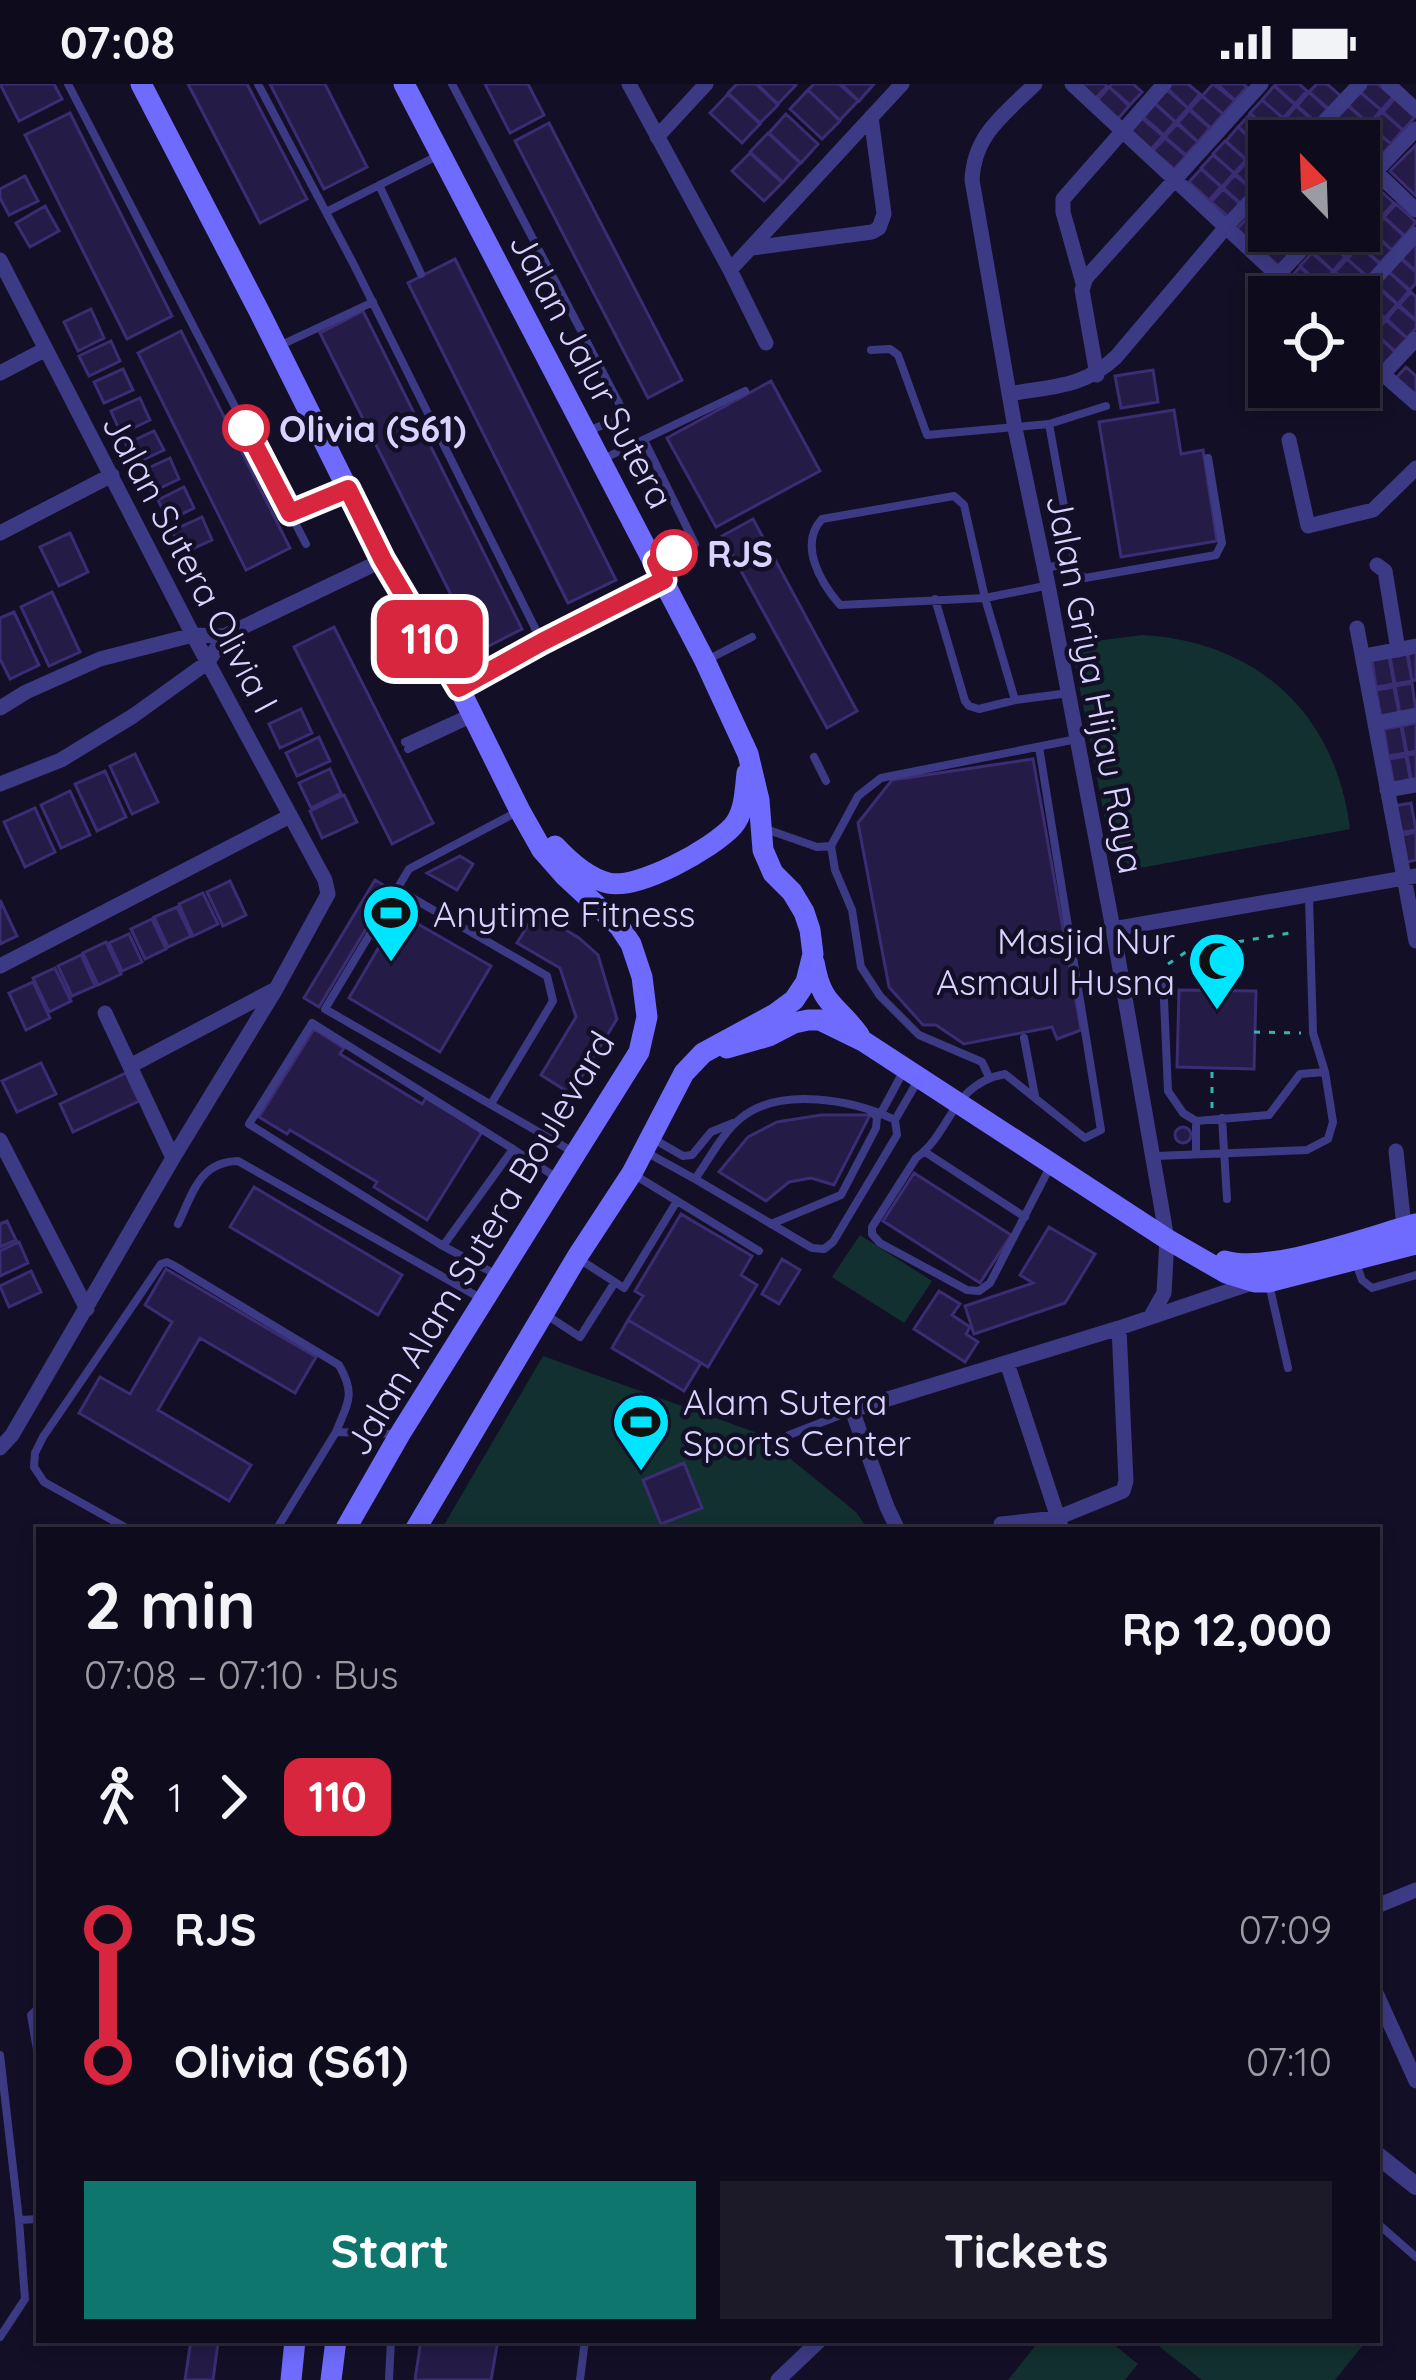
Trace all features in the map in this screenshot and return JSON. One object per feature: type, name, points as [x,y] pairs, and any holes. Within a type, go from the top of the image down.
[{"type":"main road","points":[[141,84],[383,560],[459,688],[520,811]]},
{"type":"main road","name":"Jalan Jalur Sutera","points":[[404,84],[705,661],[748,754],[759,800],[763,850],[773,874],[804,912],[820,990],[863,1041]]},
{"type":"main road","points":[[506,778],[531,801],[556,848],[579,868],[610,884],[677,867],[736,824],[744,803],[748,754]]},
{"type":"main road","name":"Jalan Alam Sutera Boulevard","points":[[347,1527],[639,1052],[647,1017],[642,977],[631,944],[619,926],[542,850],[520,811]]},
{"type":"main road","points":[[417,1527],[632,1173],[684,1073],[703,1053],[794,1000],[806,982],[813,954]]},
{"type":"main road","name":"Jalan Jalur Sutera","points":[[703,1053],[820,1020],[863,1041],[1167,1239],[1226,1273],[1262,1282]]},
{"type":"main road","points":[[1262,1282],[1412,1232]]},
{"type":"main road","points":[[1190,1251],[1239,1265],[1353,1251]]},
{"type":"main road","points":[[291,2380],[295,2343]]},
{"type":"main road","points":[[331,2380],[335,2343]]},
{"type":"street","points":[[629,84],[766,343]]},
{"type":"street","points":[[657,137],[706,84]]},
{"type":"street","points":[[730,270],[902,84]]},
{"type":"street","name":"Jalan Griya Hijau Raya","points":[[1035,84],[989,130],[973,158],[972,180],[1167,1239],[1164,1293],[1151,1316]]},
{"type":"street","points":[[1072,84],[1278,275],[1299,252]]},
{"type":"street","points":[[1097,375],[1083,283],[1063,199],[1164,84]]},
{"type":"street","points":[[1083,283],[1262,84]]},
{"type":"street","points":[[1326,120],[1360,84]]},
{"type":"street","points":[[1388,84],[1416,110]]},
{"type":"street","points":[[752,248],[879,228],[884,214],[871,117]]},
{"type":"street","points":[[1380,168],[1416,129]]},
{"type":"street","points":[[1380,176],[1416,210]]},
{"type":"street","points":[[1009,394],[1097,375],[1248,203]]},
{"type":"street","points":[[1377,276],[1416,234]]},
{"type":"street","name":"Jalan Sutera Olivia I","points":[[3,266],[326,880],[323,907],[276,989]]},
{"type":"street","points":[[1384,374],[1416,339]]},
{"type":"street","points":[[0,373],[46,349]]},
{"type":"street","points":[[1380,371],[1416,404]]},
{"type":"street","points":[[1288,440],[1308,526],[1373,509],[1416,469]]},
{"type":"street","points":[[0,533],[112,475]]},
{"type":"street","points":[[0,708],[100,659],[194,635],[224,636],[383,560]]},
{"type":"street","points":[[1364,656],[1407,648],[1385,571],[1377,565]]},
{"type":"street","points":[[1357,628],[1410,878],[1416,941]]},
{"type":"street","points":[[0,784],[61,760],[134,716],[208,662],[224,636]]},
{"type":"street","points":[[1376,723],[1416,715]]},
{"type":"street","points":[[1388,790],[1416,785]]},
{"type":"street","points":[[0,966],[290,816]]},
{"type":"street","points":[[1113,929],[1410,878]]},
{"type":"street","points":[[130,1066],[276,989]]},
{"type":"street","points":[[1,1446],[13,1435],[276,989]]},
{"type":"street","points":[[106,1013],[173,1158]]},
{"type":"street","points":[[0,1140],[87,1309]]},
{"type":"street","points":[[1396,1151],[1412,1232]]},
{"type":"street","points":[[897,1527],[852,1410],[1262,1282]]},
{"type":"street","points":[[1001,1524],[1060,1524],[1125,1487],[1119,1328]]},
{"type":"street","points":[[1007,1363],[1060,1524]]},
{"type":"street","points":[[1380,1905],[1416,1890]]},
{"type":"street","points":[[1380,2002],[1416,2081]]},
{"type":"street","points":[[1380,2157],[1416,2186]]},
{"type":"street","points":[[778,2380],[817,2343]]},
{"type":"lane","points":[[68,84],[306,544]]},
{"type":"lane","points":[[258,84],[373,302],[542,642]]},
{"type":"lane","points":[[452,84],[622,409],[623,417],[587,432]]},
{"type":"lane","points":[[326,212],[442,154]]},
{"type":"lane","points":[[380,185],[421,274]]},
{"type":"lane","points":[[278,347],[373,302]]},
{"type":"lane","points":[[871,350],[890,349],[898,355],[927,435],[1049,424],[1106,406]]},
{"type":"lane","points":[[602,460],[745,391]]},
{"type":"lane","points":[[1049,424],[1076,572],[1085,578],[1216,555],[1222,543],[1208,458]]},
{"type":"lane","points":[[459,688],[660,571],[695,544],[644,440]]},
{"type":"lane","points":[[290,513],[348,489]]},
{"type":"lane","points":[[1016,700],[985,598],[964,505],[954,496],[822,519],[814,527],[812,549],[821,583],[840,605],[985,598],[1074,562]]},
{"type":"lane","points":[[935,598],[969,706],[979,709],[1069,693]]},
{"type":"lane","points":[[705,661],[752,637]]},
{"type":"lane","points":[[406,745],[472,716]]},
{"type":"lane","points":[[989,1076],[982,1062],[919,1035],[880,996],[861,967],[852,910],[835,870],[831,846],[858,796],[881,778],[1077,739]]},
{"type":"lane","points":[[1039,747],[1101,1130],[1085,1138],[1005,1073],[989,1076],[956,1103],[925,1152],[916,1158],[872,1234],[880,1243],[967,1290],[979,1291],[990,1283],[1051,1164]]},
{"type":"lane","points":[[814,757],[826,781]]},
{"type":"lane","points":[[520,811],[410,869],[326,1010],[577,1154]]},
{"type":"lane","points":[[761,827],[817,847],[831,846]]},
{"type":"lane","points":[[398,889],[548,976],[553,1001],[491,1104]]},
{"type":"lane","points":[[1153,1156],[1307,1150],[1328,1139],[1333,1122],[1313,1033],[1309,897]]},
{"type":"lane","points":[[1163,978],[1168,1090],[1183,1113],[1196,1121],[1269,1115],[1300,1074],[1325,1072]]},
{"type":"lane","points":[[498,1276],[249,1124],[312,1023],[560,1180]]},
{"type":"lane","points":[[1024,1038],[1035,1097]]},
{"type":"lane","points":[[881,1113],[912,1074]]},
{"type":"lane","points":[[647,1144],[695,1179],[812,1249],[824,1249],[833,1242],[897,1135],[895,1120],[908,1096],[912,1074]]},
{"type":"lane","points":[[647,1144],[692,1155],[710,1132],[748,1113],[799,1100],[866,1107],[895,1120]]},
{"type":"lane","points":[[771,1224],[841,1195],[876,1128],[877,1118],[869,1112],[835,1106],[832,1100]]},
{"type":"lane","points":[[1217,1119],[1227,1199]]},
{"type":"lane","points":[[1196,1121],[1196,1154]]},
{"type":"lane","points":[[695,1179],[736,1122]]},
{"type":"lane","points":[[443,1246],[513,1149]]},
{"type":"lane","points":[[925,1152],[1025,1217]]},
{"type":"lane","points":[[178,1224],[205,1172],[220,1161],[238,1161],[484,1300]]},
{"type":"lane","points":[[632,1173],[703,1222],[759,1252]]},
{"type":"lane","points":[[577,1257],[625,1288],[677,1202]]},
{"type":"lane","points":[[1353,1251],[1362,1280],[1372,1288],[1416,1276]]},
{"type":"lane","points":[[125,1527],[44,1482],[34,1467],[35,1453],[161,1264],[167,1262],[339,1366],[350,1384],[349,1401],[336,1432],[278,1527]]},
{"type":"lane","points":[[544,1314],[580,1336],[615,1282]]},
{"type":"lane","points":[[1262,1282],[1288,1368]]},
{"type":"lane","points":[[789,1435],[852,1410]]},
{"type":"lane","points":[[336,1432],[400,1434]]},
{"type":"lane","points":[[36,2010],[31,2015],[36,2044]]},
{"type":"lane","points":[[0,2055],[25,2300],[0,2337]]},
{"type":"lane","points":[[19,2220],[36,2219]]},
{"type":"lane","points":[[1380,2226],[1416,2257]]},
{"type":"lane","points":[[389,2380],[391,2343]]},
{"type":"lane","points":[[580,2380],[585,2343]]},
{"type":"path","points":[[1163,978],[1174,957],[1190,950],[1310,930]]},
{"type":"path","points":[[1218,990],[1219,943]]},
{"type":"path","points":[[1255,1032],[1313,1033]]},
{"type":"path","points":[[1212,1068],[1217,1119]]},
{"type":"green space","points":[[1143,635],[1222,652],[1284,691],[1309,719],[1328,751],[1350,829],[1135,869],[1111,851],[1072,648]]},
{"type":"green space","points":[[860,1235],[932,1281],[904,1323],[832,1277]]},
{"type":"green space","name":"Alam Sutera Sports Center","points":[[543,1356],[760,1434],[856,1512],[866,1527],[443,1527]]},
{"type":"green space","points":[[1038,2343],[1112,2343],[1138,2364],[1125,2380],[1008,2380]]},
{"type":"green space","points":[[1155,2343],[1365,2343],[1335,2380],[1202,2380]]},
{"type":"building","points":[[0,84],[54,84],[62,99],[19,121]]},
{"type":"building","points":[[188,84],[247,84],[307,199],[260,223]]},
{"type":"building","points":[[270,84],[325,84],[367,167],[324,189]]},
{"type":"building","points":[[485,84],[528,84],[544,115],[510,133]]},
{"type":"building","points":[[737,84],[756,84],[778,105],[760,123],[728,93]]},
{"type":"building","points":[[757,84],[795,84],[796,85],[778,104]]},
{"type":"building","points":[[814,84],[839,84],[858,101],[840,120],[808,90]]},
{"type":"building","points":[[841,84],[874,84],[859,101]]},
{"type":"building","points":[[1078,84],[1105,84],[1107,86],[1095,99]]},
{"type":"building","points":[[1133,84],[1142,92],[1130,105],[1109,87]]},
{"type":"building","points":[[1172,84],[1188,84],[1200,94],[1188,108],[1168,89]]},
{"type":"building","points":[[1213,84],[1235,101],[1223,114],[1202,96]]},
{"type":"building","points":[[1217,84],[1243,84],[1247,87],[1235,100]]},
{"type":"building","points":[[1276,84],[1299,84],[1307,91],[1295,104]]},
{"type":"building","points":[[1317,84],[1327,84],[1342,97],[1330,110],[1309,92]]},
{"type":"building","points":[[1367,84],[1378,84],[1393,97],[1381,110],[1360,92]]},
{"type":"building","points":[[1274,86],[1295,105],[1283,118],[1262,100]]},
{"type":"building","points":[[1109,87],[1129,106],[1118,119],[1097,101]]},
{"type":"building","points":[[808,90],[840,121],[822,139],[790,109]]},
{"type":"building","points":[[1167,90],[1188,108],[1176,122],[1155,103]]},
{"type":"building","points":[[1309,92],[1329,111],[1321,120],[1313,120],[1297,106]]},
{"type":"building","points":[[1360,92],[1381,110],[1372,120],[1365,120],[1348,105]]},
{"type":"building","points":[[728,94],[760,124],[742,143],[710,113]]},
{"type":"building","points":[[1202,96],[1223,114],[1211,128],[1190,109]]},
{"type":"building","points":[[1395,98],[1415,117],[1403,130],[1383,112]]},
{"type":"building","points":[[1262,100],[1283,118],[1258,120],[1250,113]]},
{"type":"building","points":[[1155,104],[1175,122],[1164,135],[1143,117]]},
{"type":"building","points":[[1296,106],[1311,120],[1286,120]]},
{"type":"building","points":[[1348,106],[1364,120],[1337,120]]},
{"type":"building","points":[[1189,110],[1210,128],[1198,142],[1178,123]]},
{"type":"building","points":[[1382,112],[1403,130],[1391,144],[1380,134],[1380,120],[1375,120]]},
{"type":"building","points":[[70,113],[172,316],[127,339],[25,135]]},
{"type":"building","points":[[786,114],[818,144],[801,163],[769,133]]},
{"type":"building","points":[[1250,114],[1257,120],[1248,120],[1248,136],[1238,127]]},
{"type":"building","points":[[1142,118],[1163,136],[1151,149],[1131,131]]},
{"type":"building","points":[[549,123],[682,380],[648,398],[515,141]]},
{"type":"building","points":[[1177,124],[1198,142],[1186,155],[1165,137]]},
{"type":"building","points":[[1238,127],[1248,136],[1248,157],[1246,159],[1226,141]]},
{"type":"building","points":[[768,133],[800,163],[783,182],[750,152]]},
{"type":"building","points":[[1380,135],[1391,144],[1380,157]]},
{"type":"building","points":[[1165,138],[1186,156],[1174,169],[1153,151]]},
{"type":"building","points":[[1225,141],[1246,160],[1234,173],[1213,154]]},
{"type":"building","points":[[1416,145],[1416,196],[1390,171]]},
{"type":"building","points":[[750,153],[782,183],[764,201],[732,171]]},
{"type":"building","points":[[1213,155],[1234,173],[1222,187],[1201,168]]},
{"type":"building","points":[[1248,161],[1248,185],[1236,174]]},
{"type":"building","points":[[1201,169],[1221,187],[1209,200],[1189,182]]},
{"type":"building","points":[[1235,175],[1248,186],[1248,202],[1244,206],[1223,188]]},
{"type":"building","points":[[25,176],[38,201],[9,215],[0,189]]},
{"type":"building","points":[[1223,189],[1244,207],[1232,220],[1211,202]]},
{"type":"building","points":[[1380,190],[1394,203],[1380,214]]},
{"type":"building","points":[[1396,204],[1416,222],[1405,236],[1384,217]]},
{"type":"building","points":[[45,206],[59,231],[30,247],[16,223]]},
{"type":"building","points":[[1248,217],[1248,238],[1237,229]]},
{"type":"building","points":[[1384,218],[1404,236],[1392,250],[1380,239]]},
{"type":"building","points":[[1380,240],[1392,250],[1380,263],[1367,252],[1380,252]]},
{"type":"building","points":[[1416,247],[1416,271],[1401,258]]},
{"type":"building","points":[[1263,252],[1293,254],[1280,267]]},
{"type":"building","points":[[1313,252],[1339,252],[1345,257],[1333,271]]},
{"type":"building","points":[[1353,252],[1366,252],[1380,264],[1367,276],[1347,259]]},
{"type":"building","points":[[1312,253],[1333,271],[1329,276],[1311,276],[1300,266]]},
{"type":"building","points":[[455,259],[616,580],[568,603],[408,283]]},
{"type":"building","points":[[1347,259],[1366,276],[1339,276],[1335,272]]},
{"type":"building","points":[[1401,259],[1416,272],[1410,290],[1389,272]]},
{"type":"building","points":[[1389,272],[1409,291],[1398,304],[1380,288]]},
{"type":"building","points":[[1380,289],[1397,304],[1385,318],[1380,313]]},
{"type":"building","points":[[1411,292],[1416,297],[1416,320],[1399,305]]},
{"type":"building","points":[[1398,306],[1416,321],[1407,338],[1387,319]]},
{"type":"building","points":[[91,309],[104,338],[78,351],[64,322]]},
{"type":"building","points":[[363,311],[522,629],[479,651],[320,333]]},
{"type":"building","points":[[1386,320],[1407,338],[1395,351],[1380,338]]},
{"type":"building","points":[[181,331],[290,548],[246,570],[138,353]]},
{"type":"building","points":[[1380,338],[1395,352],[1383,365],[1380,362]]},
{"type":"building","points":[[111,341],[120,361],[89,376],[79,356]]},
{"type":"building","points":[[1406,367],[1416,376],[1416,397],[1394,380]]},
{"type":"building","points":[[123,369],[133,390],[104,403],[94,382]]},
{"type":"building","points":[[1153,370],[1158,402],[1121,408],[1115,376]]},
{"type":"building","points":[[771,381],[820,471],[716,527],[667,438]]},
{"type":"building","points":[[140,398],[150,420],[121,434],[111,411]]},
{"type":"building","points":[[1174,410],[1181,454],[1203,450],[1217,541],[1121,557],[1099,422]]},
{"type":"building","points":[[154,431],[164,450],[136,463],[126,444]]},
{"type":"building","points":[[170,458],[179,479],[152,492],[142,471]]},
{"type":"building","points":[[184,487],[194,508],[168,521],[158,500]]},
{"type":"building","points":[[202,517],[212,540],[183,553],[172,531]]},
{"type":"building","points":[[753,519],[857,711],[827,728],[722,536]]},
{"type":"building","points":[[70,533],[88,572],[59,586],[40,547]]},
{"type":"building","points":[[52,592],[80,652],[49,666],[21,607]]},
{"type":"building","points":[[14,612],[39,665],[10,679],[0,659],[0,618]]},
{"type":"building","points":[[334,627],[433,823],[392,844],[294,647]]},
{"type":"building","points":[[1416,652],[1416,680],[1412,681],[1408,654]]},
{"type":"building","points":[[1407,654],[1412,681],[1395,684],[1390,657]]},
{"type":"building","points":[[1389,657],[1394,684],[1376,687],[1372,660]]},
{"type":"building","points":[[1412,683],[1416,711],[1400,714],[1395,686]]},
{"type":"building","points":[[1394,687],[1399,714],[1381,717],[1376,690]]},
{"type":"building","points":[[301,709],[312,733],[280,748],[269,724]]},
{"type":"building","points":[[1416,723],[1416,751],[1407,753],[1402,726]]},
{"type":"building","points":[[1401,726],[1406,753],[1388,756],[1384,729]]},
{"type":"building","points":[[319,737],[330,761],[297,776],[286,753]]},
{"type":"building","points":[[135,754],[158,802],[132,814],[110,766]]},
{"type":"building","points":[[1416,754],[1416,782],[1412,783],[1407,755]]},
{"type":"building","points":[[1406,756],[1411,783],[1394,786],[1389,759]]},
{"type":"building","points":[[1033,759],[1081,1030],[1057,1039],[1052,1027],[964,1044],[936,1025],[923,1025],[889,987],[858,823],[892,780]]},
{"type":"building","points":[[330,769],[341,793],[311,808],[299,783]]},
{"type":"building","points":[[105,771],[126,817],[97,831],[75,784]]},
{"type":"building","points":[[70,791],[90,835],[61,848],[41,805]]},
{"type":"building","points":[[344,795],[357,822],[322,838],[310,811]]},
{"type":"building","points":[[1411,803],[1416,830],[1398,833],[1394,806]]},
{"type":"building","points":[[35,808],[55,852],[25,867],[4,822]]},
{"type":"building","points":[[1416,832],[1416,860],[1404,863],[1399,836]]},
{"type":"building","points":[[460,856],[473,864],[457,890],[427,873]]},
{"type":"building","points":[[375,880],[390,889],[319,1007],[304,998]]},
{"type":"building","points":[[230,881],[246,915],[223,926],[207,892]]},
{"type":"building","points":[[203,893],[218,924],[193,936],[179,904]]},
{"type":"building","points":[[0,900],[17,936],[0,944]]},
{"type":"building","points":[[177,907],[191,936],[168,947],[154,917]]},
{"type":"building","points":[[536,912],[598,955],[617,1019],[571,1094],[541,1075],[576,1017],[560,968],[517,943]]},
{"type":"building","points":[[399,913],[491,966],[440,1052],[349,998]]},
{"type":"building","points":[[152,919],[166,949],[145,959],[131,929]]},
{"type":"building","points":[[129,934],[142,962],[122,971],[109,943]]},
{"type":"building","points":[[106,942],[121,974],[98,985],[83,953]]},
{"type":"building","points":[[81,955],[95,986],[72,996],[58,966]]},
{"type":"building","points":[[55,968],[71,1001],[49,1012],[33,978]]},
{"type":"building","points":[[33,982],[50,1018],[26,1030],[9,993]]},
{"type":"building","name":"Masjid Nur Asmaul Husna","points":[[1179,990],[1256,991],[1254,1069],[1177,1067]]},
{"type":"building","points":[[314,1029],[344,1048],[340,1054],[422,1104],[426,1098],[482,1132],[427,1220],[374,1187],[377,1182],[259,1117]]},
{"type":"building","points":[[41,1063],[56,1094],[17,1112],[2,1081]]},
{"type":"building","points":[[126,1073],[139,1101],[73,1132],[60,1104]]},
{"type":"building","points":[[821,1115],[870,1115],[834,1185],[811,1178],[789,1182],[766,1201],[719,1172],[748,1137],[777,1122]]},
{"type":"building","points":[[1183,1127],[1191,1135],[1183,1143],[1175,1135]]},
{"type":"building","points":[[914,1173],[1011,1235],[980,1283],[883,1221]]},
{"type":"building","points":[[254,1187],[402,1275],[378,1315],[230,1227]]},
{"type":"building","points":[[681,1214],[752,1256],[741,1275],[757,1285],[708,1367],[628,1320],[643,1296],[635,1291]]},
{"type":"building","points":[[7,1221],[16,1240],[0,1247],[0,1224]]},
{"type":"building","points":[[1049,1227],[1095,1254],[1065,1303],[974,1334],[965,1306],[1033,1283],[1020,1275]]},
{"type":"building","points":[[19,1242],[28,1263],[0,1276],[0,1251]]},
{"type":"building","points":[[782,1259],[800,1270],[779,1304],[762,1294]]},
{"type":"building","points":[[166,1269],[316,1357],[295,1393],[200,1338],[158,1410],[251,1465],[229,1501],[79,1413],[100,1377],[130,1394],[172,1322],[145,1305]]},
{"type":"building","points":[[31,1271],[41,1292],[9,1307],[0,1286]]},
{"type":"building","points":[[939,1291],[960,1304],[952,1315],[970,1327],[966,1334],[978,1342],[965,1362],[914,1329]]},
{"type":"building","points":[[628,1320],[701,1363],[684,1391],[612,1348]]},
{"type":"building","points":[[684,1463],[702,1508],[661,1524],[643,1480]]},
{"type":"building","points":[[191,2343],[218,2343],[213,2380],[185,2380]]},
{"type":"building","points":[[421,2343],[497,2343],[491,2380],[415,2380]]},
{"type":"bus line","name":"110","points":[[246,428],[290,513],[348,489],[383,560],[459,688],[664,580],[656,562],[674,553]]},
{"type":"place","name":"Olivia (S61)","points":[[246,428]]},
{"type":"place","name":"RJS","points":[[674,553]]},
{"type":"place","name":"Anytime Fitness","points":[[391,964]]},
{"type":"place","name":"Masjid Nur Asmaul Husna","points":[[1217,1012]]},
{"type":"place","name":"Alam Sutera Sports Center","points":[[641,1473]]}]
